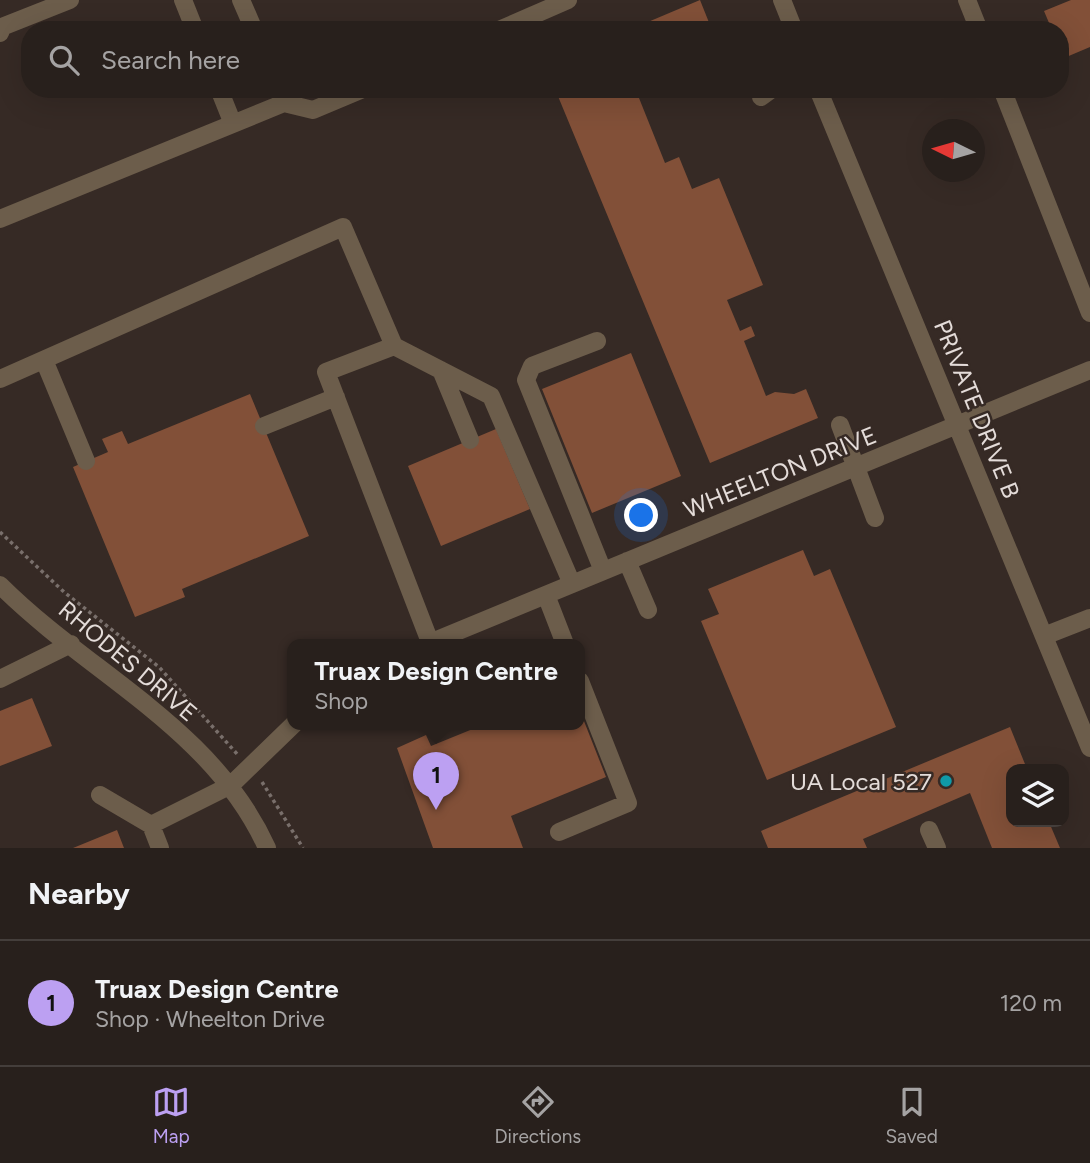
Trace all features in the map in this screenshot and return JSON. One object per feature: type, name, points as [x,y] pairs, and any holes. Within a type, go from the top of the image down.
[{"type":"street","points":[[0,33],[2,27],[70,0]]},
{"type":"street","points":[[183,0],[191,21]]},
{"type":"street","points":[[241,0],[250,21]]},
{"type":"street","points":[[520,21],[568,0]]},
{"type":"street","points":[[782,0],[790,21]]},
{"type":"street","points":[[967,0],[975,21]]},
{"type":"street","points":[[223,98],[233,124]]},
{"type":"street","points":[[0,219],[233,124],[278,98]]},
{"type":"street","points":[[286,98],[313,110],[342,98]]},
{"type":"street","name":"PRIVATE DRIVE B","points":[[822,98],[1090,748]]},
{"type":"street","points":[[1006,98],[1090,313]]},
{"type":"street","points":[[0,379],[342,227],[394,346],[491,396],[572,584]]},
{"type":"street","points":[[597,341],[532,366],[526,380],[603,571]]},
{"type":"street","points":[[394,346],[326,372],[427,639]]},
{"type":"street","points":[[44,360],[86,461]]},
{"type":"street","points":[[441,370],[470,440]]},
{"type":"street","name":"WHEELTON DRIVE","points":[[438,639],[1090,370]]},
{"type":"street","points":[[264,426],[336,397]]},
{"type":"street","points":[[840,425],[875,518]]},
{"type":"street","points":[[627,561],[648,610]]},
{"type":"street","name":"RHODES DRIVE","points":[[4,595],[157,710],[231,785],[267,848]]},
{"type":"street","points":[[545,595],[563,639]]},
{"type":"street","points":[[1044,636],[1090,618]]},
{"type":"street","points":[[469,626],[474,639]]},
{"type":"street","points":[[0,679],[71,643]]},
{"type":"street","points":[[558,832],[628,803],[585,696]]},
{"type":"street","points":[[151,825],[231,785],[288,730]]},
{"type":"street","points":[[100,795],[151,825],[160,848]]},
{"type":"street","points":[[929,830],[937,848]]},
{"type":"path","points":[[0,532],[64,592],[159,667],[221,736]]},
{"type":"path","points":[[269,790],[303,848]]},
{"type":"building","points":[[700,0],[708,21],[650,21]]},
{"type":"building","points":[[1071,0],[1090,0],[1090,47],[1069,56],[1069,21],[1048,21],[1044,11]]},
{"type":"building","points":[[559,98],[639,98],[665,163],[679,157],[692,189],[719,178],[763,285],[727,300],[740,331],[751,326],[755,336],[744,341],[766,396],[775,392],[794,394],[806,389],[818,418],[710,463]]},
{"type":"building","points":[[631,353],[681,476],[592,513],[542,389]]},
{"type":"building","points":[[250,394],[309,536],[182,589],[185,597],[135,617],[73,467],[108,452],[102,439],[122,431],[128,444]]},
{"type":"building","points":[[496,429],[530,509],[441,546],[408,466]]},
{"type":"building","points":[[803,550],[814,576],[830,569],[896,727],[767,780],[701,621],[719,614],[708,589]]},
{"type":"building","points":[[32,698],[52,746],[0,766],[0,711]]},
{"type":"building","points":[[585,724],[606,777],[511,816],[523,848],[433,848],[397,748],[426,735],[431,746],[470,730],[585,730]]},
{"type":"building","name":"UA Local 527","points":[[1010,727],[1025,764],[1006,764],[1006,827],[1051,827],[1060,848],[992,848],[970,793],[863,839],[867,848],[768,848],[761,831]]},
{"type":"building","points":[[117,830],[124,848],[73,848]]},
{"type":"place","name":"UA Local 527","points":[[946,781]]},
{"type":"place","name":"Truax Design Centre","points":[[436,810]]}]
